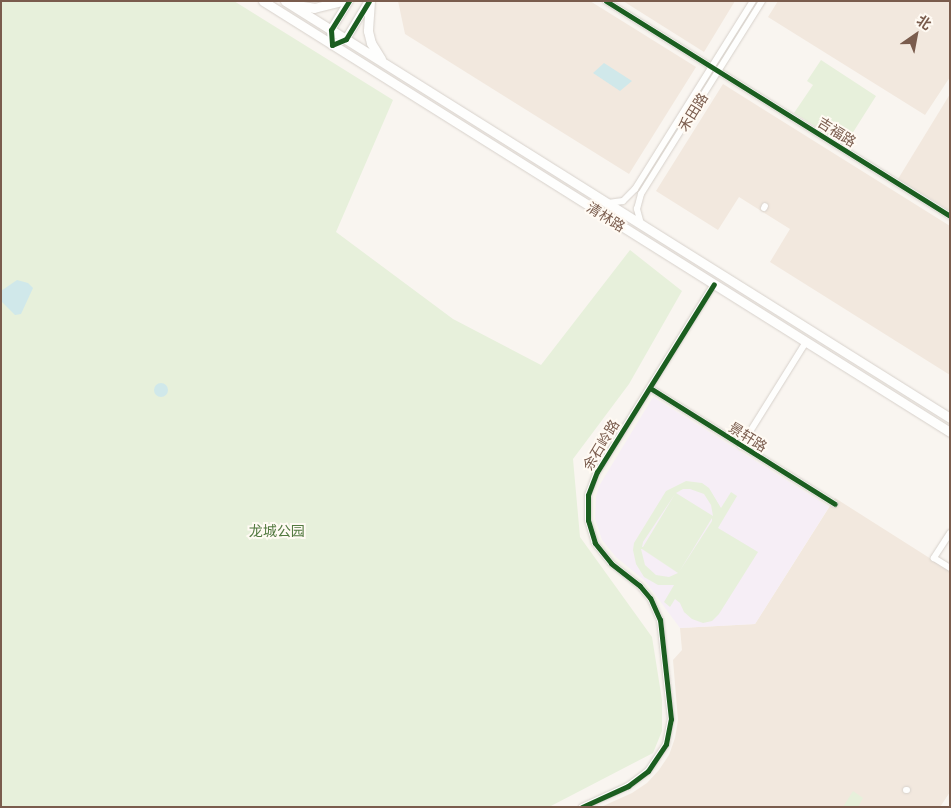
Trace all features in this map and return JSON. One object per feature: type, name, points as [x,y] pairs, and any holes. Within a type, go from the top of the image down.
[{"type":"main road","name":"清林路","points":[[263,1],[950,432]]},
{"type":"main road","name":"清林路","points":[[285,1],[950,418]]},
{"type":"main road","points":[[285,1],[314,8],[342,1]]},
{"type":"main road","points":[[370,1],[367,19],[371,43],[377,55],[388,66]]},
{"type":"street","points":[[349,1],[331,30],[332,45],[346,39],[370,1]]},
{"type":"street","name":"吉福路","points":[[606,1],[950,216]]},
{"type":"street","name":"禾田路","points":[[642,225],[636,210],[641,194],[753,1]]},
{"type":"street","name":"禾田路","points":[[607,203],[623,200],[635,189],[762,1]]},
{"type":"street","name":"余石岭路","points":[[582,807],[628,786],[642,777],[658,758],[666,744],[670,728],[670,711],[660,620],[650,598],[640,586],[611,563],[600,550],[589,528],[587,512],[588,495],[593,479],[714,284]]},
{"type":"street","points":[[741,446],[806,342]]},
{"type":"street","name":"景轩路","points":[[650,388],[835,504]]},
{"type":"street","points":[[950,533],[934,558],[950,568]]},
{"type":"shaded area","points":[[398,1],[590,1],[696,67],[629,174],[405,34]]},
{"type":"shaded area","points":[[623,1],[735,1],[704,52]]},
{"type":"shaded area","points":[[778,1],[950,1],[950,77],[925,115],[768,17]]},
{"type":"shaded area","points":[[723,84],[950,226],[950,375],[770,262],[790,229],[739,197],[718,230],[656,191]]},
{"type":"shaded area","points":[[950,94],[950,211],[898,179]]},
{"type":"shaded area","points":[[653,397],[829,507],[755,624],[680,628],[645,581],[616,557],[602,540],[595,519],[596,497],[599,486]]},
{"type":"shaded area","points":[[835,498],[950,571],[950,792],[940,807],[601,807],[632,793],[647,783],[669,755],[675,738],[678,720],[673,660],[682,650],[680,628],[755,624]]},
{"type":"green space","name":"龙城公园","points":[[1,1],[234,1],[393,100],[336,232],[453,319],[541,365],[630,250],[682,291],[629,384],[573,459],[580,537],[652,637],[662,700],[662,731],[653,753],[549,807],[1,807]]},
{"type":"green space","points":[[821,60],[876,96],[845,145],[794,113],[813,85],[807,81]]},
{"type":"green space","points":[[686,481],[702,483],[709,488],[721,508],[731,492],[737,496],[718,528],[758,552],[719,614],[712,621],[703,623],[692,619],[684,612],[680,603],[675,599],[670,607],[664,602],[674,585],[658,585],[644,577],[636,564],[633,550],[634,543],[666,491]],"holes":[[[683,489],[690,489],[704,494],[711,505],[713,516],[676,493]],[[675,494],[642,547],[643,542]],[[712,518],[712,521],[679,572]],[[641,549],[678,573],[669,577],[656,575],[645,565]]]},
{"type":"green space","points":[[853,791],[863,798],[858,807],[843,807]]},
{"type":"water","points":[[604,63],[632,81],[620,91],[593,73]]},
{"type":"water","points":[[17,280],[28,283],[33,288],[21,314],[15,315],[1,301],[1,291]]},
{"type":"water","points":[[158,383],[164,383],[168,390],[164,397],[158,397],[154,393],[154,387]]},
{"type":"cycle path","points":[[349,1],[331,30],[332,45],[346,39],[369,1]]},
{"type":"cycle path","points":[[606,1],[950,216]]},
{"type":"cycle path","points":[[582,807],[628,786],[648,771],[666,744],[671,719],[660,620],[650,598],[640,586],[611,563],[595,543],[588,520],[588,495],[597,472],[714,284]]},
{"type":"cycle path","points":[[650,388],[835,504]]}]
